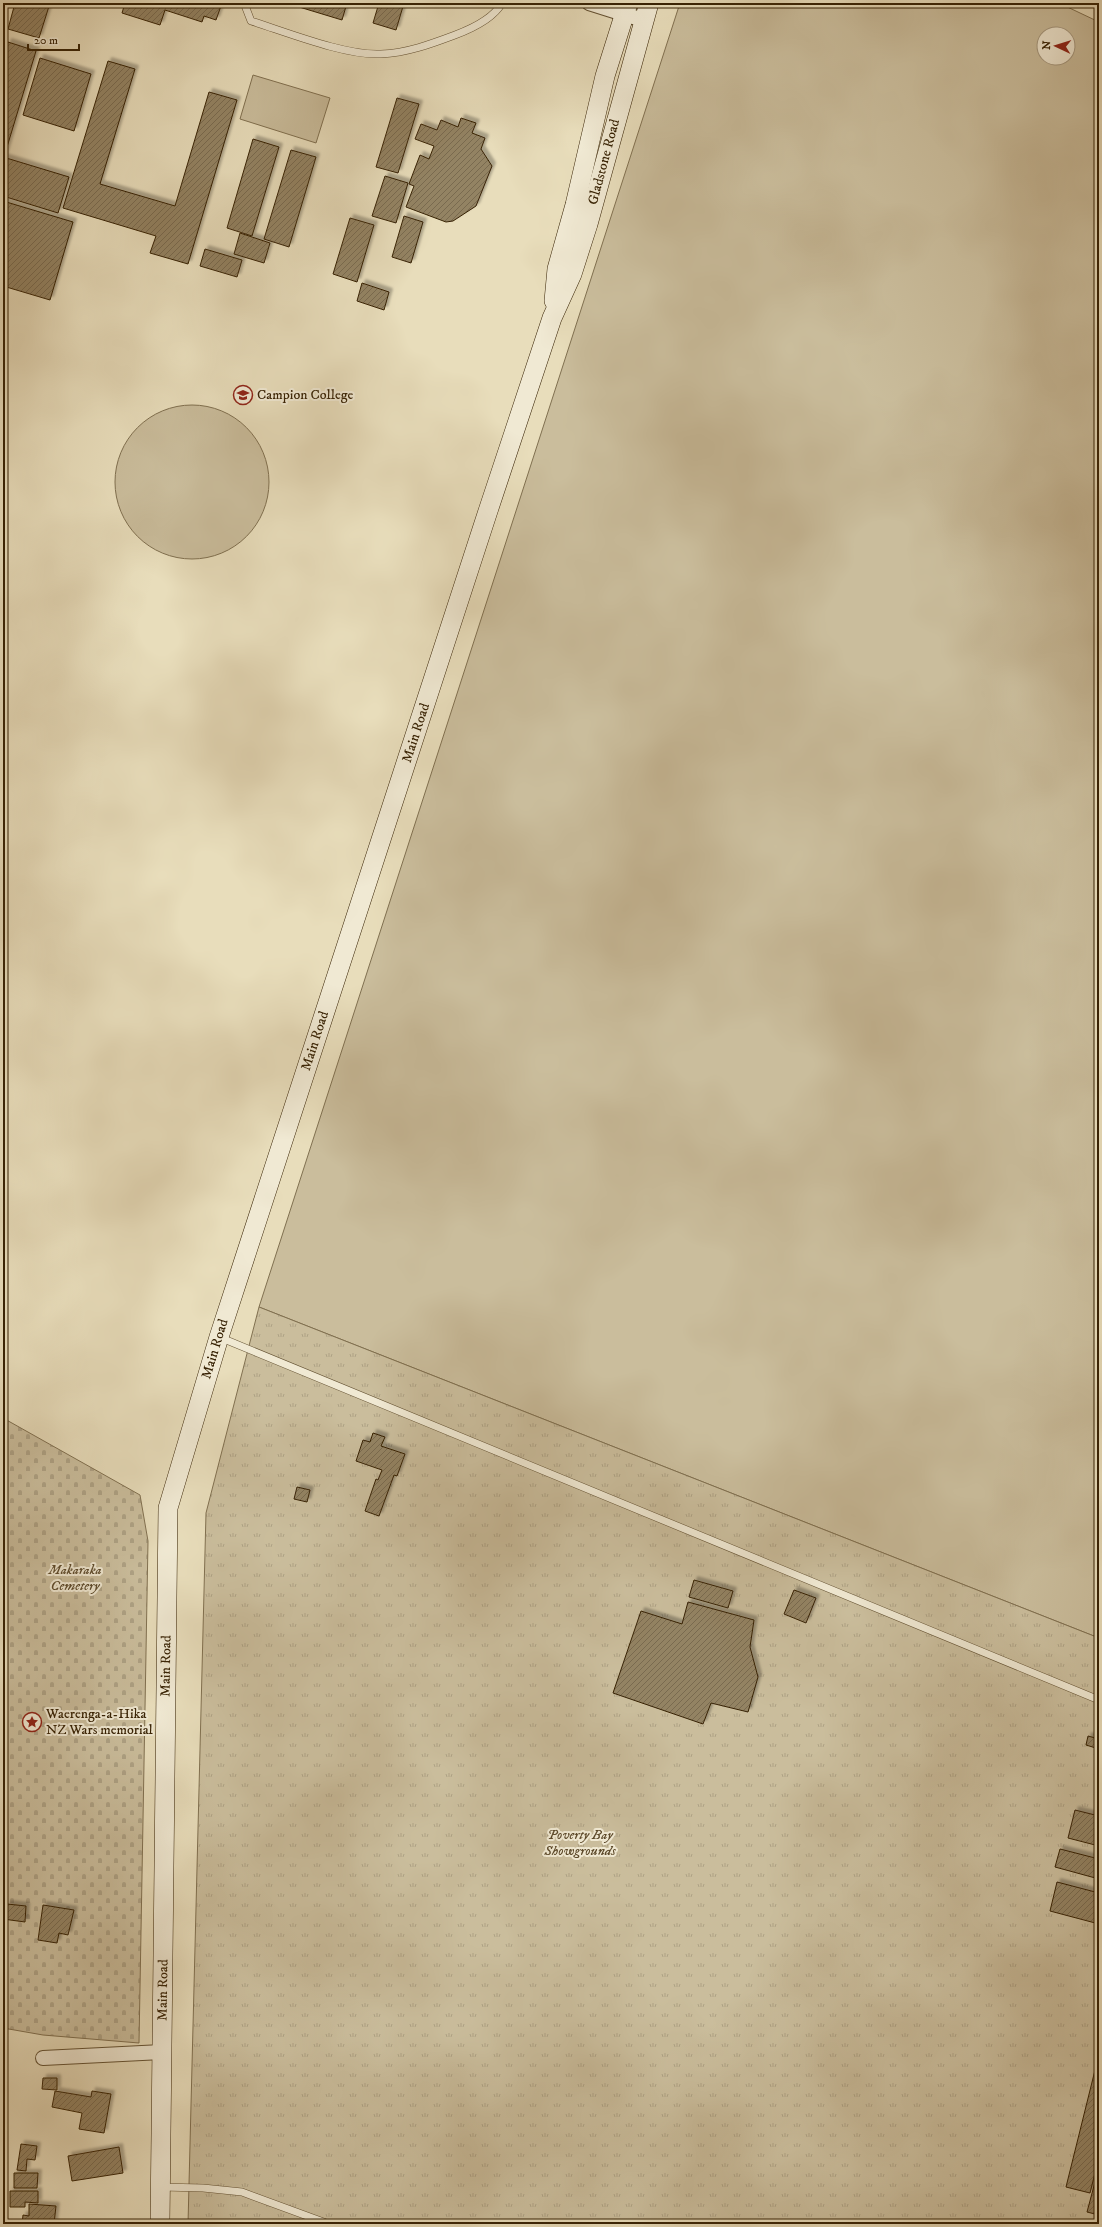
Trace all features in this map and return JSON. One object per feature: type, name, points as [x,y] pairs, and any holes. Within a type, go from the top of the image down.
[{"type":"main road","name":"Gladstone Road","points":[[552,318],[557,269],[576,205],[605,76],[626,9]]},
{"type":"main road","name":"Gladstone Road","points":[[488,511],[552,318],[572,274],[588,224],[646,12]]},
{"type":"main road","name":"Main Road","points":[[160,2224],[168,1508],[219,1337],[488,511]]},
{"type":"street","points":[[589,3],[646,12]]},
{"type":"street","points":[[43,2058],[162,2052]]},
{"type":"lane","points":[[244,3],[251,21],[347,50],[381,54],[418,49],[472,29],[499,8],[502,3]]},
{"type":"lane","points":[[219,1337],[1099,1700]]},
{"type":"lane","points":[[160,2187],[203,2188],[242,2192],[329,2224]]},
{"type":"green space","points":[[680,3],[1059,3],[1099,22],[1099,1638],[259,1307]]},
{"type":"green space","points":[[253,75],[330,98],[316,143],[240,119]]},
{"type":"green space","points":[[184,405],[200,405],[214,408],[228,414],[235,418],[251,433],[260,446],[266,460],[269,482],[266,504],[260,518],[256,525],[241,541],[228,550],[214,556],[200,559],[184,559],[170,556],[149,546],[128,525],[118,504],[115,490],[115,474],[118,460],[128,439],[149,418],[170,408]]},
{"type":"green space","name":"Poverty Bay Showgrounds","points":[[259,1307],[1099,1638],[1099,2224],[188,2224],[206,1513]]},
{"type":"green space","name":"Makaraka Cemetery","points":[[3,1418],[140,1495],[148,1541],[139,2043],[43,2035],[3,2028]]},
{"type":"building","points":[[15,3],[50,3],[39,38],[8,29]]},
{"type":"building","points":[[125,3],[222,3],[216,20],[204,16],[202,22],[165,10],[160,25],[122,13]]},
{"type":"building","points":[[286,3],[347,3],[342,20]]},
{"type":"building","points":[[379,3],[404,3],[396,30],[373,23]]},
{"type":"building","points":[[8,42],[36,51],[4,157],[3,58]]},
{"type":"building","points":[[40,58],[91,74],[74,131],[23,115]]},
{"type":"building","points":[[108,61],[135,69],[100,184],[175,206],[209,92],[237,100],[188,264],[150,253],[156,236],[63,208]]},
{"type":"building","points":[[397,98],[419,104],[398,173],[376,167]]},
{"type":"building","points":[[461,118],[476,123],[472,133],[485,138],[481,149],[492,166],[476,206],[453,221],[446,222],[406,207],[414,186],[409,184],[420,155],[429,159],[434,146],[415,139],[421,124],[437,130],[441,120],[458,127]]},
{"type":"building","points":[[253,139],[279,147],[252,236],[227,228]]},
{"type":"building","points":[[291,150],[316,157],[289,247],[264,239]]},
{"type":"building","points":[[3,157],[69,177],[58,213],[3,196]]},
{"type":"building","points":[[385,176],[408,183],[396,223],[372,216]]},
{"type":"building","points":[[3,201],[73,222],[50,300],[3,286]]},
{"type":"building","points":[[404,216],[423,222],[411,263],[392,257]]},
{"type":"building","points":[[350,218],[374,225],[357,282],[333,274]]},
{"type":"building","points":[[240,233],[270,243],[264,263],[234,254]]},
{"type":"building","points":[[205,249],[242,260],[237,277],[200,266]]},
{"type":"building","points":[[362,283],[389,292],[384,310],[357,301]]},
{"type":"building","points":[[373,1433],[385,1437],[381,1446],[405,1454],[397,1476],[394,1475],[379,1516],[365,1511],[376,1479],[378,1480],[382,1470],[356,1461],[363,1440],[370,1442]]},
{"type":"building","points":[[297,1487],[310,1490],[307,1502],[294,1499]]},
{"type":"building","points":[[694,1580],[733,1591],[728,1608],[689,1597]]},
{"type":"building","points":[[794,1590],[816,1598],[806,1623],[784,1614]]},
{"type":"building","points":[[688,1602],[754,1620],[750,1647],[758,1677],[748,1712],[711,1703],[703,1724],[613,1693],[641,1611],[682,1624]]},
{"type":"building","points":[[1088,1736],[1099,1739],[1099,1749],[1086,1745]]},
{"type":"building","points":[[1075,1810],[1099,1816],[1099,1846],[1068,1838]]},
{"type":"building","points":[[1060,1849],[1099,1859],[1099,1879],[1055,1867]]},
{"type":"building","points":[[1057,1882],[1099,1893],[1099,1924],[1050,1911]]},
{"type":"building","points":[[7,1904],[26,1906],[25,1922],[3,1919],[3,1910],[6,1911]]},
{"type":"building","points":[[43,1905],[74,1910],[68,1935],[59,1933],[57,1943],[38,1940]]},
{"type":"building","points":[[1099,2054],[1099,2157],[1090,2193],[1066,2187]]},
{"type":"building","points":[[43,2078],[57,2078],[57,2090],[42,2089]]},
{"type":"building","points":[[55,2091],[91,2097],[92,2091],[111,2094],[104,2133],[79,2129],[82,2113],[52,2107]]},
{"type":"building","points":[[21,2144],[37,2146],[35,2160],[27,2159],[26,2171],[17,2170]]},
{"type":"building","points":[[119,2147],[123,2173],[72,2181],[68,2156]]},
{"type":"building","points":[[14,2173],[38,2173],[37,2188],[14,2188]]},
{"type":"building","points":[[1095,2182],[1099,2184],[1099,2215],[1087,2212]]},
{"type":"building","points":[[10,2191],[38,2191],[38,2203],[25,2202],[25,2207],[10,2207]]},
{"type":"building","points":[[29,2204],[56,2206],[54,2224],[22,2224],[23,2215],[29,2216]]},
{"type":"place","name":"Campion College","points":[[243,395]]},
{"type":"place","name":"Waerenga-a-Hika NZ Wars memorial","points":[[32,1722]]}]
